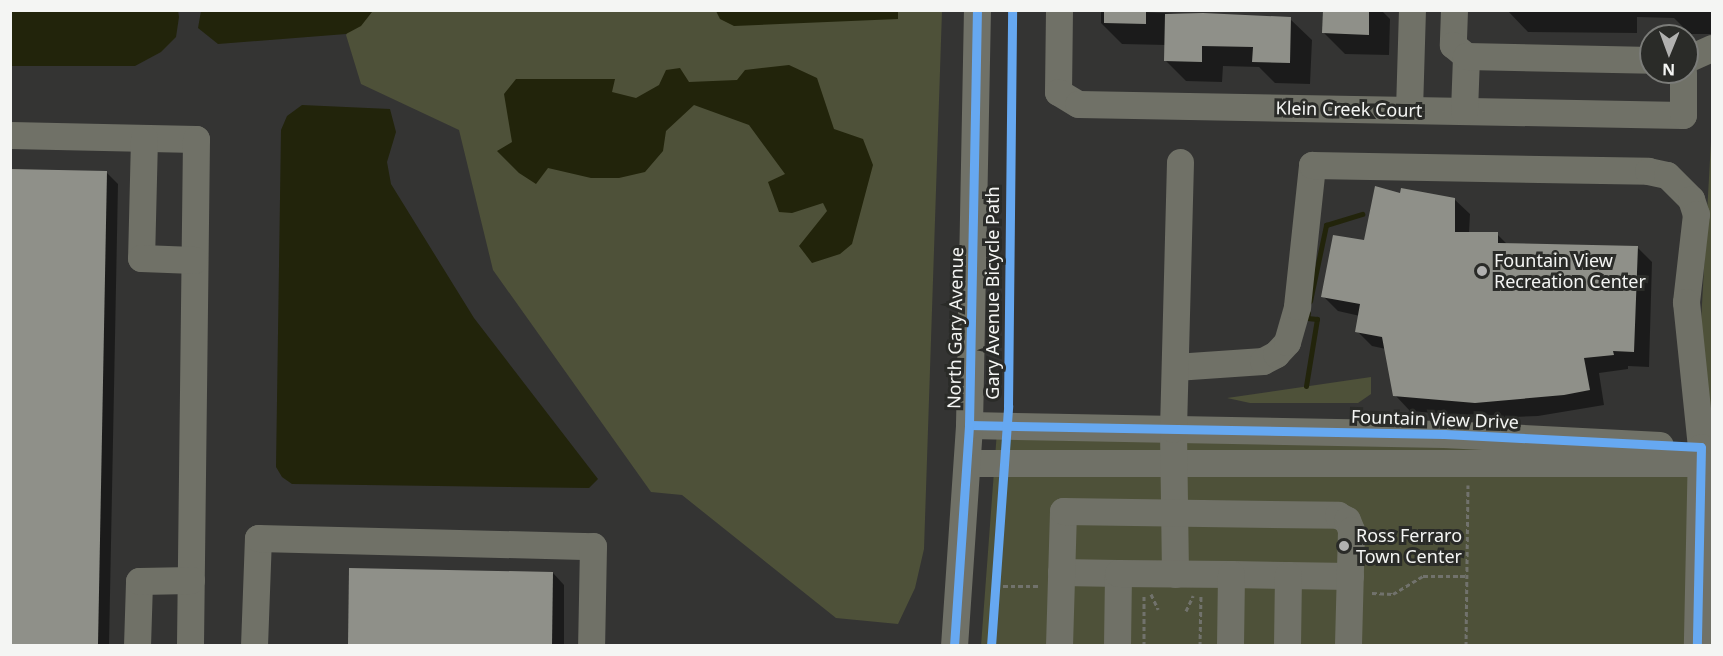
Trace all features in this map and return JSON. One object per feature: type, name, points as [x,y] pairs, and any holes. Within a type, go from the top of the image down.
[{"type":"street","name":"North Gary Avenue","points":[[954,645],[969,425],[977,10]]},
{"type":"street","name":"Klein Creek Court","points":[[1059,10],[1058,92],[1078,104],[1683,115],[1683,84]]},
{"type":"street","points":[[1409,110],[1412,10]]},
{"type":"street","points":[[1454,10],[1453,45],[1466,56],[1639,60]]},
{"type":"street","points":[[1699,54],[1713,48]]},
{"type":"street","points":[[1464,111],[1466,56]]},
{"type":"street","points":[[10,135],[196,139],[190,645]]},
{"type":"street","points":[[144,138],[141,258],[195,260]]},
{"type":"street","points":[[1180,162],[1173,464],[1175,513],[1185,581]]},
{"type":"street","points":[[1175,367],[1263,361],[1276,354],[1287,342],[1297,306],[1312,165],[1648,171],[1667,175],[1691,199],[1696,214],[1686,302],[1700,455],[1697,645]]},
{"type":"street","name":"Fountain View Drive","points":[[969,425],[1444,434],[1700,455]]},
{"type":"street","points":[[967,463],[1173,464],[1700,455]]},
{"type":"street","points":[[1059,645],[1063,511],[1338,515],[1347,520],[1351,530],[1348,645]]},
{"type":"street","points":[[254,645],[258,538],[593,546],[591,645]]},
{"type":"street","points":[[1061,572],[1118,573],[1185,581],[1231,574],[1350,576]]},
{"type":"street","points":[[1117,645],[1118,573]]},
{"type":"street","points":[[1230,645],[1231,574]]},
{"type":"street","points":[[1287,645],[1288,575]]},
{"type":"street","points":[[137,645],[139,581],[191,580]]},
{"type":"path","points":[[1466,645],[1468,485]]},
{"type":"path","points":[[995,598],[997,574]]},
{"type":"path","points":[[1185,581],[1186,611]]},
{"type":"path","points":[[1143,645],[1146,587],[1158,609]]},
{"type":"path","points":[[1200,645],[1201,588]]},
{"type":"path","points":[[1195,630],[1200,630]]},
{"type":"shaded area","points":[[11,10],[178,10],[179,17],[176,37],[161,52],[135,66],[11,66]]},
{"type":"shaded area","points":[[201,10],[387,11],[372,12],[361,26],[346,34],[218,44],[198,28]]},
{"type":"shaded area","points":[[359,10],[942,11],[924,549],[915,588],[898,624],[836,618],[682,495],[651,492],[493,270],[459,130],[361,84],[346,35]]},
{"type":"shaded area","points":[[898,10],[898,19],[734,26],[720,19],[716,11]]},
{"type":"shaded area","points":[[789,65],[817,78],[834,129],[863,139],[873,165],[852,244],[840,254],[812,263],[799,246],[827,211],[823,203],[792,213],[779,212],[768,182],[785,174],[749,125],[694,105],[666,131],[663,151],[645,172],[619,178],[591,178],[548,168],[536,184],[519,173],[497,151],[512,142],[504,94],[516,79],[615,79],[612,92],[636,98],[659,85],[666,70],[680,68],[689,82],[737,80],[745,70]]},
{"type":"shaded area","points":[[302,105],[390,109],[396,132],[387,162],[391,184],[474,318],[598,479],[589,488],[292,484],[282,477],[276,467],[281,130],[287,116]]},
{"type":"shaded area","points":[[1712,123],[1712,424],[1700,341]]},
{"type":"shaded area","points":[[1371,377],[1371,394],[1358,403],[1250,403],[1227,398]]},
{"type":"shaded area","name":"Ross Ferraro Town Center","points":[[1712,424],[1712,645],[981,646],[997,431],[1701,447]]},
{"type":"building","points":[[1104,10],[1146,10],[1146,24],[1104,23]]},
{"type":"building","points":[[1323,10],[1369,10],[1369,35],[1322,33]]},
{"type":"building","points":[[1203,13],[1291,17],[1290,63],[1252,62],[1253,47],[1202,46],[1202,62],[1164,61],[1165,14]]},
{"type":"building","points":[[10,169],[107,171],[98,645],[10,645]]},
{"type":"building","name":"Fountain View Recreation Center","points":[[1375,186],[1400,193],[1401,188],[1455,198],[1455,232],[1498,232],[1498,243],[1638,246],[1634,352],[1613,351],[1614,355],[1584,358],[1590,390],[1564,395],[1475,403],[1393,396],[1382,337],[1355,332],[1360,304],[1321,297],[1333,235],[1364,240]]},
{"type":"building","points":[[349,568],[553,572],[552,645],[348,645]]},
{"type":"waterway","points":[[1310,301],[1326,225],[1362,214]]},
{"type":"waterway","points":[[1306,386],[1317,319],[1307,318],[1308,313]]},
{"type":"cycle path","name":"Gary Avenue Bicycle Path","points":[[954,646],[969,425],[977,10]]},
{"type":"cycle path","name":"Gary Avenue Bicycle Path","points":[[991,646],[1008,406],[1012,10]]},
{"type":"cycle path","points":[[969,425],[1444,434],[1701,447],[1697,646]]},
{"type":"place","name":"Fountain View Recreation Center","points":[[1482,271]]},
{"type":"place","name":"Ross Ferraro Town Center","points":[[1344,546]]}]
